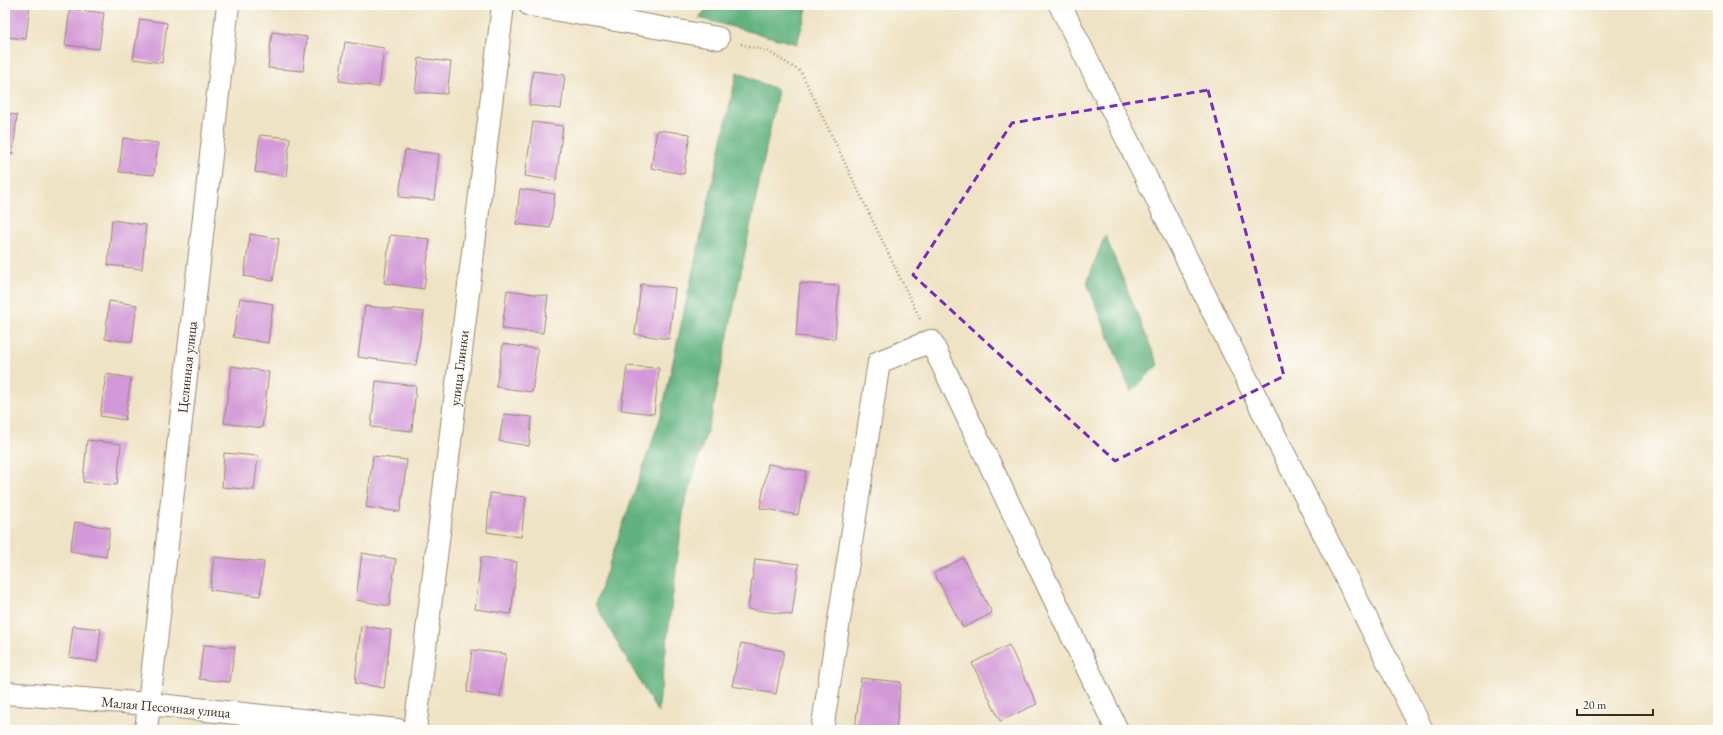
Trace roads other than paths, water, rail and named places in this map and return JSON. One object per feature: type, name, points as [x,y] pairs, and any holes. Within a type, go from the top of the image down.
[{"type":"street","name":"Целинная улица","points":[[146,730],[228,5]]},
{"type":"street","name":"улица Глинки","points":[[415,730],[503,5]]},
{"type":"street","points":[[530,5],[718,38]]},
{"type":"street","points":[[1060,5],[1422,730]]},
{"type":"street","points":[[822,730],[879,362],[931,341],[1117,730]]},
{"type":"street","name":"Малая Песочная улица","points":[[5,693],[149,704],[398,730]]}]
